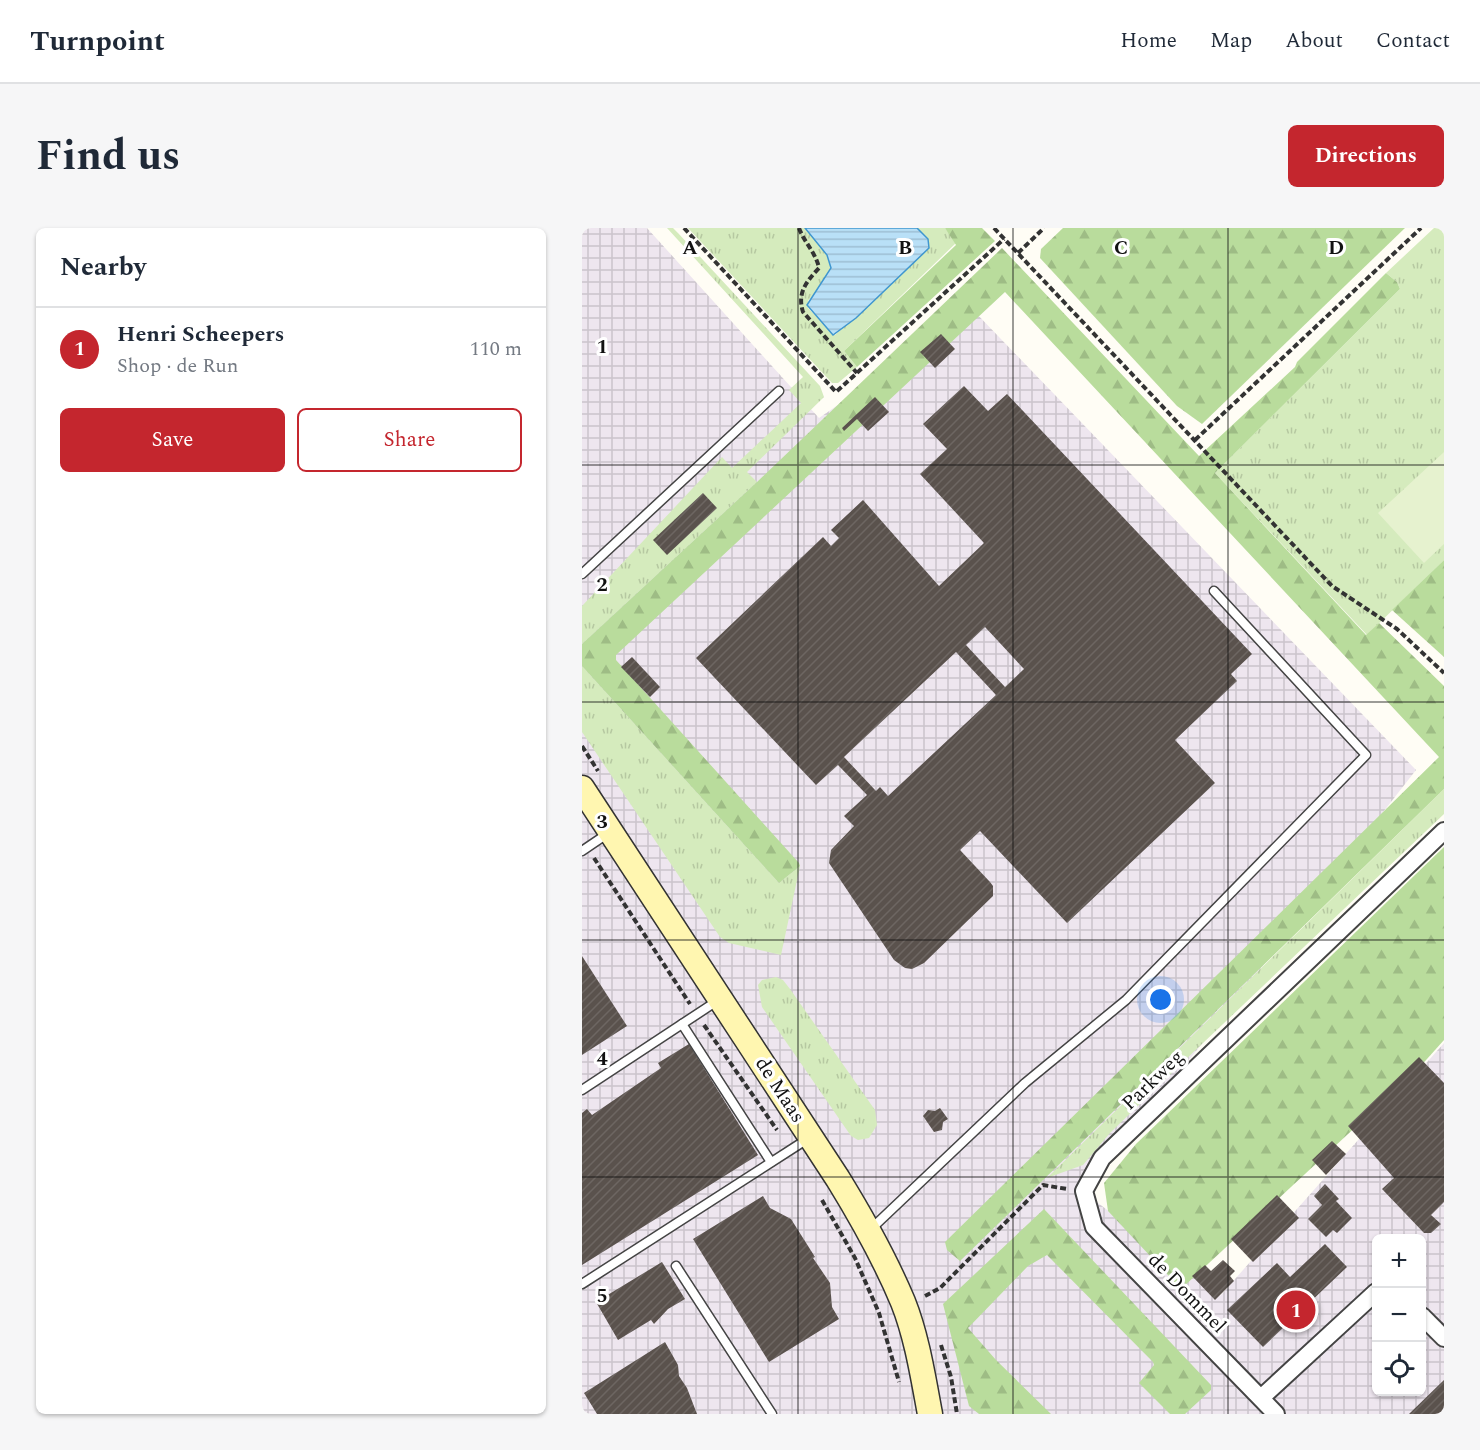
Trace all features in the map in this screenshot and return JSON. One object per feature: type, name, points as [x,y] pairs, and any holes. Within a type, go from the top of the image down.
[{"type":"street","name":"de Maas","points":[[583,793],[810,1137],[868,1231],[903,1304],[919,1356],[930,1414]]},
{"type":"street","name":"Parkweg","points":[[1084,1191],[1102,1158],[1444,831]]},
{"type":"street","name":"de Dommel","points":[[1084,1191],[1094,1227],[1276,1414]]},
{"type":"street","points":[[1261,1398],[1372,1297]]},
{"type":"street","points":[[1426,1320],[1444,1338]]},
{"type":"lane","points":[[582,574],[779,391]]},
{"type":"lane","points":[[868,1231],[1025,1083],[1126,1000],[1366,755],[1214,591]]},
{"type":"lane","points":[[582,851],[610,831]]},
{"type":"lane","points":[[582,1090],[720,999]]},
{"type":"lane","points":[[682,1024],[771,1162]]},
{"type":"lane","points":[[582,1284],[810,1137]]},
{"type":"lane","points":[[676,1266],[772,1414]]},
{"type":"path","points":[[684,228],[836,392],[1004,239]]},
{"type":"path","points":[[799,228],[804,242],[817,258],[819,268],[805,284],[799,300],[803,312],[857,373]]},
{"type":"path","points":[[994,228],[1332,586],[1397,629],[1444,673]]},
{"type":"path","points":[[1018,253],[1044,228]]},
{"type":"path","points":[[1195,441],[1421,228]]},
{"type":"path","points":[[879,1313],[940,1288],[1043,1185],[1084,1191]]},
{"type":"shaded area","points":[[582,228],[647,228],[819,418],[974,311],[1416,770],[1085,1193],[1220,1296],[1444,1043],[1444,1414],[582,1414]]},
{"type":"green space","points":[[667,228],[673,228],[678,233],[820,386],[824,397],[747,472],[757,482],[582,644],[582,606],[722,457],[732,468],[801,403],[789,390],[803,377]]},
{"type":"green space","points":[[688,228],[805,228],[827,255],[831,269],[826,280],[808,301],[808,308],[835,335],[929,248],[928,239],[917,228],[945,228],[957,242],[844,351],[857,367],[838,383],[832,383]]},
{"type":"green space","points":[[945,228],[982,228],[995,241],[857,367],[844,351],[956,245]]},
{"type":"green space","points":[[1063,228],[1405,228],[1202,424],[1177,406],[1040,258],[1041,249]]},
{"type":"green space","points":[[1434,228],[1444,228],[1444,560],[1367,635],[1215,473],[1400,289],[1397,282],[1386,273]]},
{"type":"green space","points":[[1002,248],[1199,456],[1295,367],[1297,362],[1386,273],[1397,282],[1400,289],[1215,473],[1366,635],[1379,623],[1444,686],[1444,789],[960,1261],[947,1250],[945,1242],[1439,757],[1005,292],[616,655],[616,660],[800,866],[779,883],[582,666],[582,644],[757,482]]},
{"type":"green space","points":[[1444,452],[1444,544],[1424,563],[1378,513]]},
{"type":"green space","points":[[1444,560],[1444,657],[1392,610]]},
{"type":"green space","points":[[582,666],[779,883],[800,866],[781,955],[729,943],[720,937],[582,732]]},
{"type":"green space","points":[[1444,789],[1444,814],[1110,1133],[1083,1165],[1047,1178]]},
{"type":"green space","points":[[1444,847],[1444,1040],[1418,1069],[1181,1289],[1108,1211],[1104,1183],[1136,1144]]},
{"type":"green space","points":[[776,977],[783,980],[790,989],[875,1110],[877,1125],[869,1138],[858,1140],[851,1136],[762,1007],[758,985],[762,980]]},
{"type":"green space","points":[[1044,1209],[1211,1385],[1211,1390],[1185,1414],[1170,1414],[1139,1383],[1154,1365],[1153,1362],[1047,1255],[1028,1266],[968,1328],[996,1360],[1051,1414],[979,1414],[969,1406],[943,1304]]},
{"type":"water","points":[[805,228],[917,228],[928,239],[929,248],[856,318],[833,335],[807,305],[831,268],[827,255]]},
{"type":"building","points":[[941,334],[955,349],[935,368],[920,352]]},
{"type":"building","points":[[964,386],[988,411],[1007,394],[1252,654],[1231,674],[1237,681],[1175,740],[1215,783],[1067,923],[980,831],[960,850],[993,886],[993,896],[924,963],[912,969],[905,968],[894,960],[829,863],[831,850],[854,826],[844,816],[867,795],[838,765],[816,785],[696,658],[823,537],[831,546],[839,538],[831,530],[863,500],[939,586],[984,543],[920,474],[947,449],[923,424]],"holes":[[[985,627],[1024,669],[1005,687],[966,645]],[[956,652],[996,695],[888,796],[880,787],[876,791],[844,757]]]},
{"type":"building","points":[[875,397],[889,412],[868,431],[857,419],[844,431],[842,428]]},
{"type":"building","points":[[703,493],[717,508],[667,555],[653,540]]},
{"type":"building","points":[[632,657],[660,687],[650,697],[621,667]]},
{"type":"building","points":[[582,956],[627,1026],[582,1055]]},
{"type":"building","points":[[689,1044],[758,1155],[582,1265],[582,1113],[587,1109],[592,1115],[661,1068],[658,1063]]},
{"type":"building","points":[[1419,1057],[1444,1083],[1444,1202],[1431,1215],[1441,1224],[1431,1233],[1424,1233],[1382,1189],[1394,1178],[1348,1126]]},
{"type":"building","points":[[940,1108],[948,1119],[943,1122],[942,1130],[934,1132],[923,1116],[928,1110],[935,1111]]},
{"type":"building","points":[[1332,1141],[1346,1154],[1326,1175],[1312,1160]]},
{"type":"building","points":[[1325,1184],[1339,1199],[1336,1201],[1352,1218],[1337,1233],[1333,1230],[1326,1237],[1308,1219],[1322,1205],[1314,1196]]},
{"type":"building","points":[[1277,1195],[1299,1218],[1253,1262],[1231,1239]]},
{"type":"building","points":[[763,1196],[770,1208],[791,1219],[815,1257],[813,1258],[830,1283],[832,1307],[839,1319],[769,1362],[693,1239]]},
{"type":"building","points":[[1325,1244],[1347,1267],[1263,1347],[1227,1310],[1277,1263],[1290,1277]]},
{"type":"building","points":[[1223,1260],[1235,1271],[1230,1276],[1234,1281],[1215,1300],[1192,1276],[1205,1265],[1211,1271]]},
{"type":"building","points":[[662,1262],[685,1299],[668,1309],[654,1324],[651,1320],[618,1340],[596,1302]]},
{"type":"building","points":[[665,1342],[678,1365],[679,1376],[687,1388],[697,1414],[597,1414],[584,1393]]},
{"type":"building","points":[[1444,1380],[1444,1414],[1409,1414]]},
{"type":"place","name":"Henri Scheepers","points":[[1296,1310]]}]
